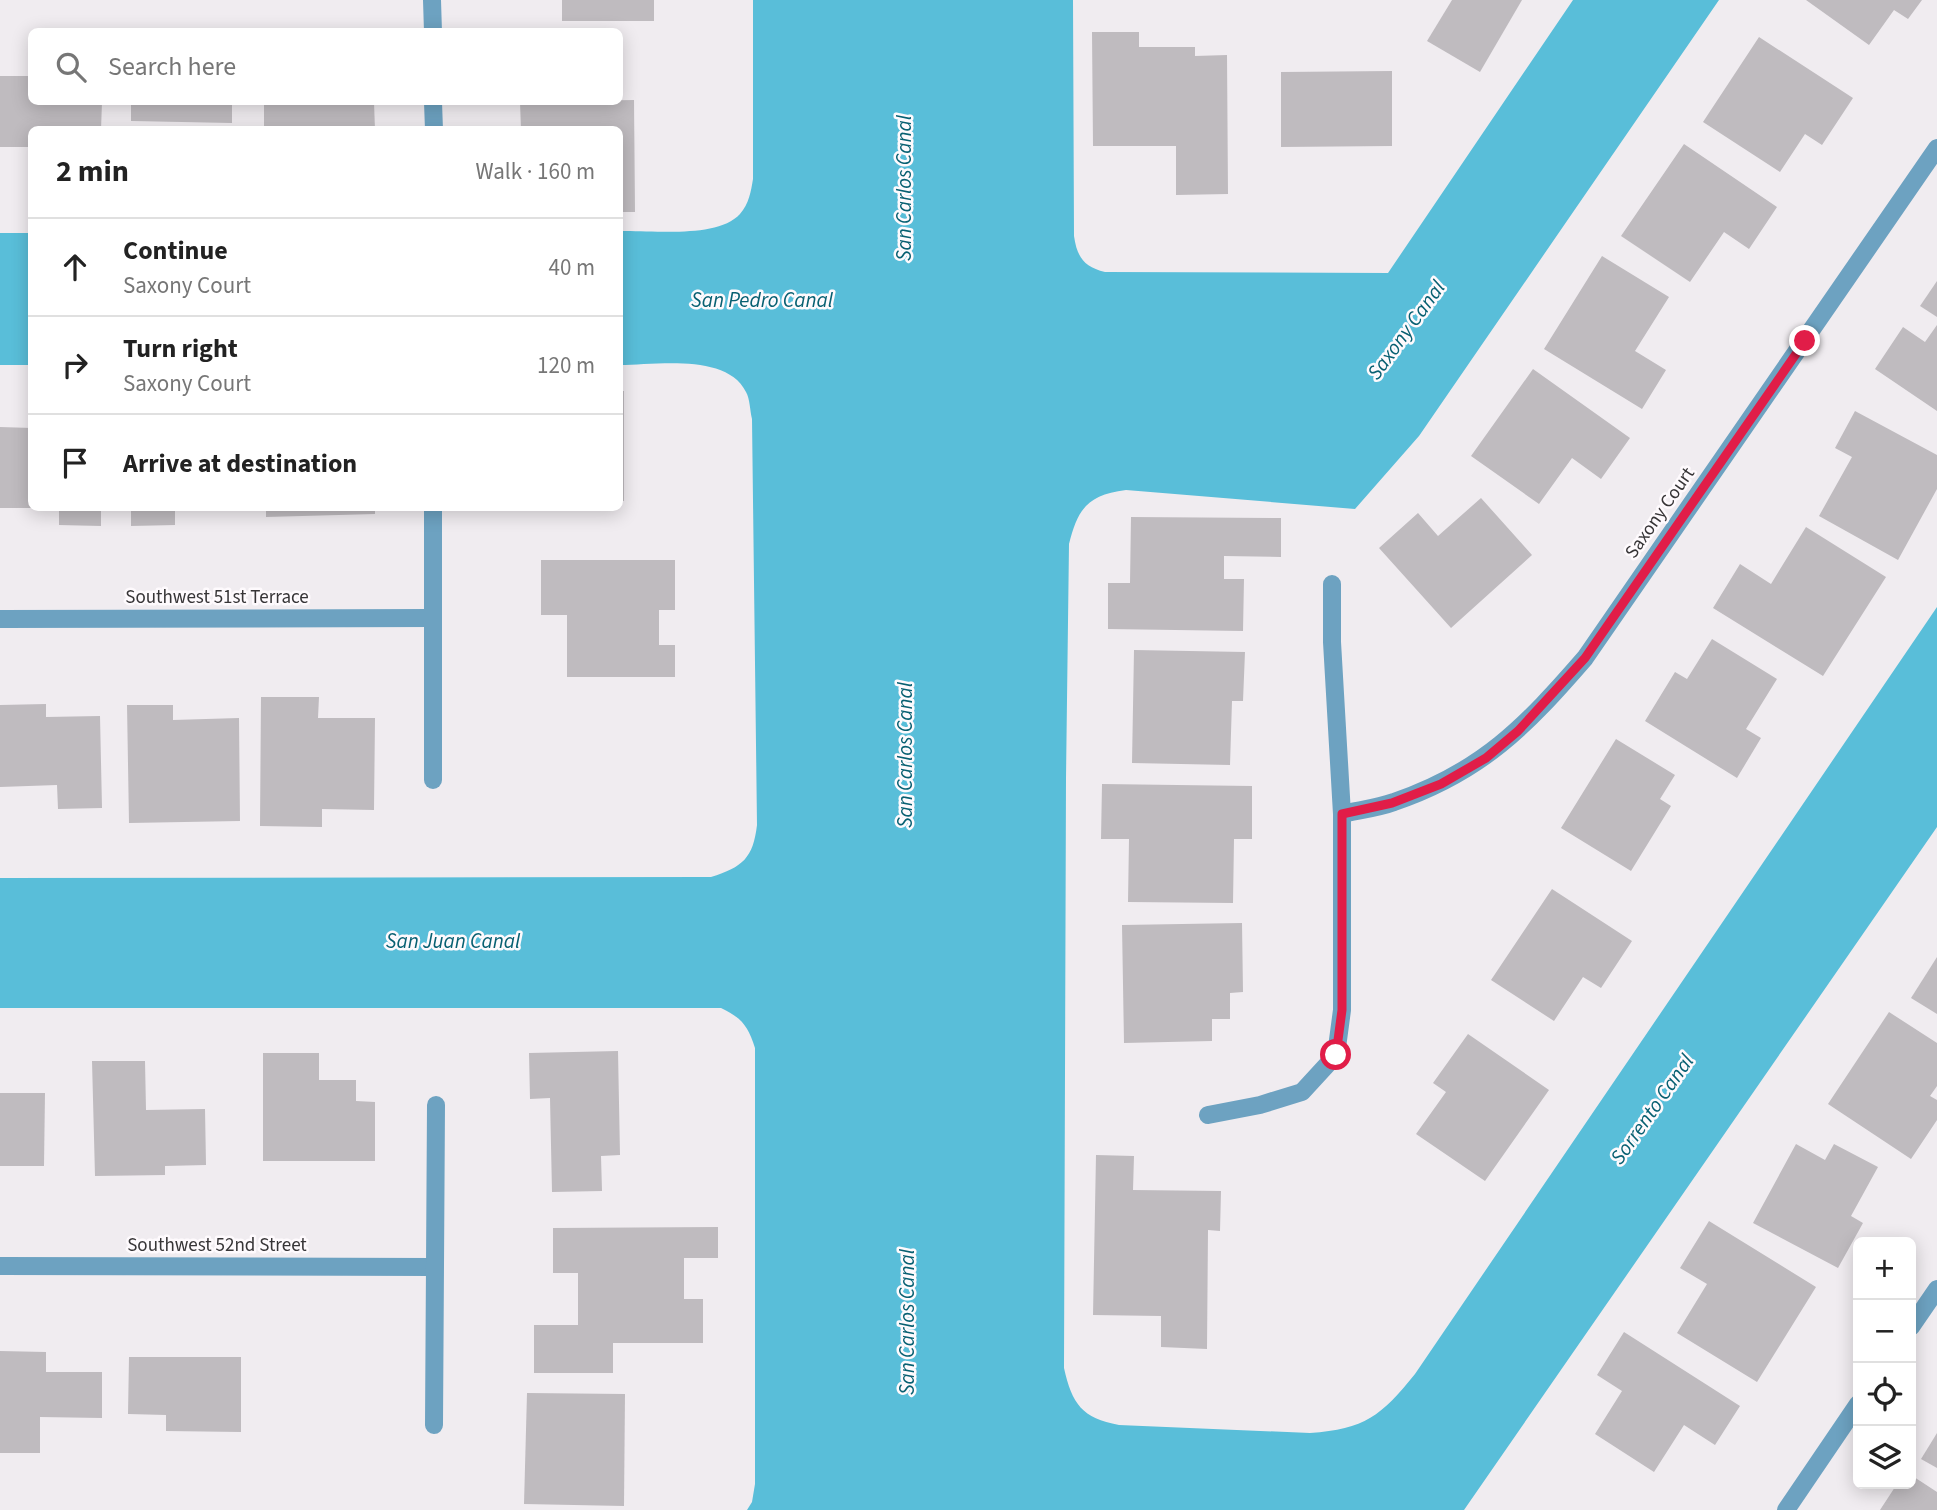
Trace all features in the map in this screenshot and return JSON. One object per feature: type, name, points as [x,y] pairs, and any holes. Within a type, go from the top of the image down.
[{"type":"street","points":[[432,0],[433,28]]},
{"type":"street","points":[[433,105],[434,126]]},
{"type":"street","name":"Saxony Court","points":[[1342,814],[1392,803],[1441,784],[1486,758],[1518,731],[1552,695],[1585,658],[1937,148]]},
{"type":"street","points":[[433,511],[433,780]]},
{"type":"street","points":[[1208,1115],[1259,1105],[1302,1092],[1336,1055],[1342,1010],[1342,814],[1332,642],[1332,584]]},
{"type":"street","name":"Southwest 51st Terrace","points":[[0,619],[433,618]]},
{"type":"street","points":[[434,1425],[436,1105]]},
{"type":"street","name":"Southwest 52nd Street","points":[[0,1266],[434,1266]]},
{"type":"street","points":[[1916,1320],[1937,1289]]},
{"type":"street","points":[[1786,1510],[1853,1411]]},
{"type":"water","points":[[753,0],[1073,0],[1074,236],[1077,250],[1087,264],[1105,272],[1388,273],[1573,0],[1719,0],[1419,436],[1355,509],[1126,490],[1102,495],[1087,505],[1076,521],[1069,544],[1064,1368],[1071,1391],[1081,1407],[1096,1418],[1119,1425],[1310,1433],[1358,1424],[1392,1400],[1415,1374],[1937,607],[1937,827],[1464,1510],[747,1510],[752,1502],[755,1484],[755,1048],[743,1024],[721,1008],[0,1008],[0,878],[711,877],[739,865],[744,860],[753,846],[757,825],[752,419],[749,402],[746,392],[737,380],[723,371],[707,366],[671,363],[623,365],[623,231],[683,232],[730,222],[746,206],[753,179]]},
{"type":"water","points":[[0,233],[28,233],[28,365],[0,365]]},
{"type":"building","points":[[562,0],[654,0],[654,21],[562,21]]},
{"type":"building","points":[[1452,0],[1522,0],[1480,72],[1427,41]]},
{"type":"building","points":[[1806,0],[1922,0],[1908,19],[1894,10],[1869,45]]},
{"type":"building","points":[[1092,32],[1139,32],[1139,47],[1195,47],[1195,56],[1227,55],[1228,194],[1176,195],[1176,146],[1093,146]]},
{"type":"building","points":[[1759,37],[1853,98],[1822,145],[1805,134],[1780,172],[1703,122]]},
{"type":"building","points":[[1392,71],[1392,146],[1281,147],[1281,72]]},
{"type":"building","points":[[0,76],[28,76],[28,105],[102,105],[101,126],[28,126],[28,147],[0,147]]},
{"type":"building","points":[[623,100],[634,100],[635,212],[623,212],[623,126],[521,126],[520,105],[623,105]]},
{"type":"building","points":[[131,105],[232,105],[232,123],[131,121]]},
{"type":"building","points":[[264,105],[374,105],[375,126],[264,126]]},
{"type":"building","points":[[1684,144],[1777,207],[1749,249],[1724,232],[1690,282],[1621,236]]},
{"type":"building","points":[[1602,256],[1669,297],[1635,351],[1666,370],[1642,409],[1544,349]]},
{"type":"building","points":[[1937,281],[1937,317],[1920,306]]},
{"type":"building","points":[[1937,325],[1937,411],[1875,369],[1903,327],[1925,342]]},
{"type":"building","points":[[1533,369],[1630,438],[1601,479],[1572,458],[1539,504],[1471,456]]},
{"type":"building","points":[[623,391],[624,391],[623,501]]},
{"type":"building","points":[[1855,411],[1937,455],[1937,489],[1898,560],[1819,516],[1852,457],[1835,448]]},
{"type":"building","points":[[0,427],[28,428],[28,508],[0,508]]},
{"type":"building","points":[[1481,498],[1532,555],[1451,628],[1379,548],[1418,513],[1438,536]]},
{"type":"building","points":[[59,511],[101,511],[101,526],[59,525]]},
{"type":"building","points":[[131,511],[175,511],[175,525],[131,526]]},
{"type":"building","points":[[266,511],[375,511],[375,514],[266,517]]},
{"type":"building","points":[[1131,517],[1281,518],[1281,557],[1224,556],[1224,579],[1244,579],[1243,631],[1108,629],[1108,583],[1130,583]]},
{"type":"building","points":[[1806,527],[1886,577],[1823,676],[1713,608],[1740,564],[1771,584]]},
{"type":"building","points":[[541,560],[675,560],[675,610],[659,610],[659,645],[675,645],[675,677],[567,677],[567,615],[541,615]]},
{"type":"building","points":[[1712,639],[1777,679],[1746,729],[1761,738],[1737,778],[1645,721],[1675,672],[1687,679]]},
{"type":"building","points":[[1134,650],[1245,652],[1243,701],[1232,701],[1230,765],[1132,763]]},
{"type":"building","points":[[261,697],[319,697],[318,718],[375,718],[374,810],[322,809],[322,827],[260,826]]},
{"type":"building","points":[[46,704],[46,717],[100,716],[102,808],[58,809],[57,785],[0,787],[0,705]]},
{"type":"building","points":[[127,705],[173,705],[173,720],[239,718],[240,821],[129,823]]},
{"type":"building","points":[[1616,739],[1675,775],[1660,799],[1671,806],[1631,871],[1561,828]]},
{"type":"building","points":[[1102,784],[1252,786],[1252,839],[1234,839],[1233,903],[1128,902],[1129,839],[1101,839]]},
{"type":"building","points":[[1552,889],[1632,941],[1601,988],[1583,977],[1554,1021],[1491,980]]},
{"type":"building","points":[[1242,923],[1243,992],[1230,993],[1230,1019],[1212,1019],[1212,1041],[1124,1043],[1122,925]]},
{"type":"building","points":[[1937,957],[1937,1014],[1911,998]]},
{"type":"building","points":[[1889,1012],[1937,1043],[1937,1086],[1930,1096],[1937,1100],[1937,1120],[1911,1159],[1828,1104]]},
{"type":"building","points":[[1468,1034],[1549,1090],[1485,1181],[1416,1134],[1446,1092],[1433,1083]]},
{"type":"building","points":[[618,1051],[620,1155],[601,1156],[602,1191],[552,1192],[550,1098],[530,1099],[529,1053]]},
{"type":"building","points":[[263,1053],[319,1053],[319,1080],[356,1080],[356,1101],[375,1102],[375,1161],[263,1161]]},
{"type":"building","points":[[92,1061],[145,1061],[146,1110],[205,1109],[206,1165],[165,1166],[165,1175],[95,1176]]},
{"type":"building","points":[[0,1093],[45,1093],[44,1166],[0,1166]]},
{"type":"building","points":[[1796,1144],[1825,1160],[1834,1144],[1878,1167],[1851,1216],[1863,1223],[1838,1268],[1753,1223]]},
{"type":"building","points":[[1096,1155],[1134,1156],[1133,1190],[1221,1191],[1220,1231],[1208,1230],[1207,1349],[1161,1347],[1161,1316],[1093,1315]]},
{"type":"building","points":[[1709,1221],[1816,1287],[1757,1382],[1677,1333],[1707,1284],[1680,1268]]},
{"type":"building","points":[[718,1227],[718,1258],[684,1258],[684,1299],[703,1299],[703,1343],[613,1343],[613,1373],[534,1373],[534,1325],[578,1325],[578,1273],[553,1273],[553,1228]]},
{"type":"building","points":[[1624,1332],[1740,1406],[1715,1445],[1684,1425],[1654,1472],[1595,1434],[1622,1391],[1597,1375]]},
{"type":"building","points":[[0,1351],[46,1352],[46,1372],[102,1372],[102,1418],[40,1417],[40,1453],[0,1453]]},
{"type":"building","points":[[129,1357],[241,1357],[241,1432],[166,1431],[166,1415],[128,1414]]},
{"type":"building","points":[[527,1393],[625,1394],[624,1506],[524,1504]]},
{"type":"building","points":[[1937,1433],[1937,1468],[1921,1459]]},
{"type":"building","points":[[1916,1478],[1937,1492],[1937,1510],[1880,1510],[1894,1489],[1916,1489]]},
{"type":"route","points":[[1336,1055],[1342,1010],[1342,814],[1392,803],[1441,784],[1486,758],[1518,731],[1585,658],[1805,341]]},
{"type":"water label","name":"San Carlos Canal","points":[[904,188]]},
{"type":"water label","name":"San Pedro Canal","points":[[762,300]]},
{"type":"water label","name":"Saxony Canal","points":[[1406,330]]},
{"type":"water label","name":"San Carlos Canal","points":[[905,755]]},
{"type":"water label","name":"San Juan Canal","points":[[453,941]]},
{"type":"water label","name":"Sorrento Canal","points":[[1652,1109]]},
{"type":"water label","name":"San Carlos Canal","points":[[907,1322]]}]
